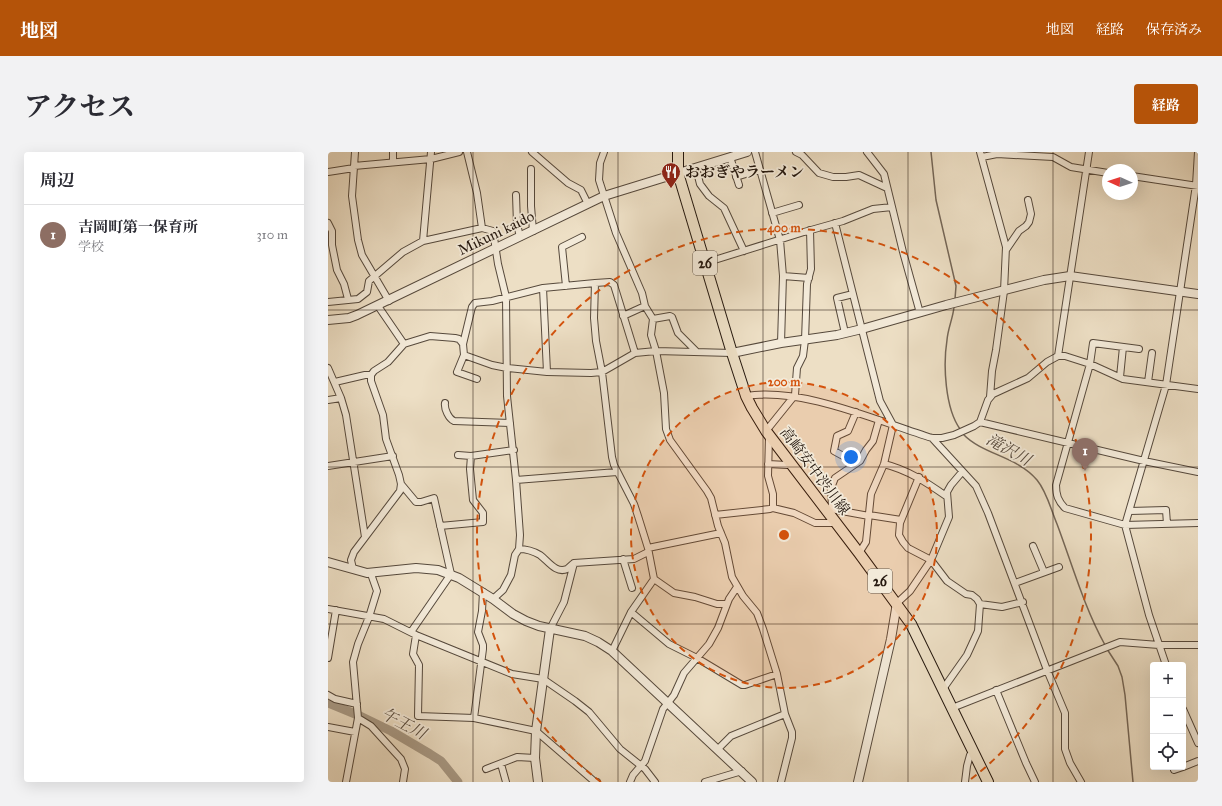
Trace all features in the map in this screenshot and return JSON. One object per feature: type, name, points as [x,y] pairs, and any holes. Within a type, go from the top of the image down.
[{"type":"main road","name":"高崎安中渋川線","points":[[678,152],[678,173],[746,396],[767,433],[790,464],[830,512],[836,523],[897,603],[911,624],[988,782]]},
{"type":"street","points":[[355,152],[352,196],[358,240],[362,255],[388,301]]},
{"type":"street","points":[[393,152],[393,162]]},
{"type":"street","points":[[328,172],[431,155],[459,152]]},
{"type":"street","points":[[467,152],[477,193],[482,228]]},
{"type":"street","points":[[532,152],[568,183],[581,190],[588,204]]},
{"type":"street","points":[[604,152],[599,172],[604,196],[616,233],[642,293],[645,306],[653,319],[651,336],[656,351],[664,393],[666,429],[673,444],[711,498],[725,544],[732,577],[743,596],[757,613],[777,674],[785,714],[792,732],[792,738],[781,782]]},
{"type":"street","name":"Mikuni kaido","points":[[328,320],[349,318],[378,306],[604,196],[747,152]]},
{"type":"street","points":[[755,152],[780,240],[782,276],[782,343]]},
{"type":"street","points":[[796,152],[802,155],[819,173],[833,177],[859,175],[888,188]]},
{"type":"street","points":[[867,152],[884,174],[920,313]]},
{"type":"street","points":[[1058,356],[1089,152]]},
{"type":"street","points":[[1165,662],[1149,615],[1125,525],[1166,385],[1197,185],[1198,152]]},
{"type":"street","points":[[423,241],[431,155]]},
{"type":"street","points":[[746,396],[759,394],[794,397],[856,412],[932,438],[942,438],[954,435],[974,426],[980,422],[990,397],[992,371],[1004,291],[1006,250],[981,155],[1055,155],[1072,167],[1102,172]]},
{"type":"street","points":[[730,157],[739,185]]},
{"type":"street","points":[[696,168],[700,184],[709,196],[724,208],[744,251]]},
{"type":"street","points":[[532,169],[531,206],[533,230]]},
{"type":"street","points":[[736,177],[759,170]]},
{"type":"street","points":[[1138,177],[1197,185]]},
{"type":"street","points":[[516,195],[517,224],[520,237]]},
{"type":"street","points":[[1006,250],[1019,231],[1029,222],[1031,214],[1028,200]]},
{"type":"street","points":[[772,213],[799,205]]},
{"type":"street","points":[[705,263],[835,223],[873,209],[892,207]]},
{"type":"street","points":[[328,223],[332,231],[330,245],[337,270],[344,284],[348,299]]},
{"type":"street","points":[[835,223],[880,401],[893,425],[884,464],[872,494],[866,542],[859,553]]},
{"type":"street","points":[[328,302],[358,299],[367,292],[369,281],[403,252],[423,241],[482,228],[493,231],[498,264],[506,297],[507,396],[514,450],[520,535],[519,549],[515,556],[511,575],[503,590],[493,599]]},
{"type":"street","points":[[773,508],[773,494],[768,476],[767,433],[794,397],[797,368],[803,356],[807,284],[811,269],[810,230]]},
{"type":"street","points":[[566,286],[562,247],[582,237]]},
{"type":"street","points":[[782,276],[809,278]]},
{"type":"street","points":[[464,355],[507,368],[547,372],[602,372],[635,353],[656,351],[696,351],[732,353],[845,333],[1044,280],[1070,276],[1198,294]]},
{"type":"street","points":[[462,344],[473,304],[543,288],[610,282],[614,285],[635,353]]},
{"type":"street","points":[[595,283],[594,318],[596,341],[602,372],[612,457],[617,472],[634,504],[648,550],[654,579],[674,592],[717,604],[726,604]]},
{"type":"street","points":[[543,288],[547,372]]},
{"type":"street","points":[[845,333],[837,298],[853,294]]},
{"type":"street","points":[[378,306],[404,344]]},
{"type":"street","points":[[623,316],[645,306]]},
{"type":"street","points":[[653,319],[670,316],[672,317],[678,333],[696,351]]},
{"type":"street","points":[[477,379],[457,372],[464,355],[460,339],[430,336],[404,344],[388,362],[374,371],[371,375],[371,381],[383,415],[386,439],[393,456],[401,484],[416,502],[434,498],[451,574],[413,633],[413,654],[419,665],[418,716],[474,718],[536,731],[597,782]]},
{"type":"street","points":[[1139,349],[1093,343],[1090,364],[1056,485],[1056,494],[1061,504],[1065,508],[1125,525],[1198,523]]},
{"type":"street","points":[[1120,377],[1124,347]]},
{"type":"street","points":[[1148,382],[1152,353]]},
{"type":"street","points":[[990,397],[998,390],[1028,378],[1047,362],[1058,356],[1065,356],[1090,364],[1120,377],[1198,389]]},
{"type":"street","points":[[328,368],[335,382],[346,415],[365,537]]},
{"type":"street","points":[[335,382],[371,375]]},
{"type":"street","points":[[328,400],[341,398]]},
{"type":"street","points":[[445,404],[444,407],[451,420],[454,421],[510,423]]},
{"type":"street","points":[[856,412],[848,431],[838,436],[834,451],[856,463]]},
{"type":"street","points":[[880,420],[873,441],[860,461],[836,478],[831,488],[830,512],[901,520]]},
{"type":"street","points":[[980,422],[1144,461],[1198,472]]},
{"type":"street","points":[[932,438],[976,486],[1023,602],[1047,670],[1065,713],[1065,749],[1070,763],[1081,782]]},
{"type":"street","points":[[458,455],[471,456],[514,450]]},
{"type":"street","points":[[328,466],[393,456]]},
{"type":"street","points":[[440,526],[482,522],[483,513],[473,500],[470,469],[471,456]]},
{"type":"street","points":[[768,464],[787,466],[790,464]]},
{"type":"street","points":[[884,464],[899,468],[919,477],[946,496]]},
{"type":"street","points":[[516,480],[617,472]]},
{"type":"street","points":[[858,782],[889,646],[897,603],[910,591],[931,560],[949,517],[946,496],[947,492],[962,472]]},
{"type":"street","points":[[919,477],[901,520],[898,535],[908,548],[931,560],[947,582],[966,594],[972,595],[980,604],[978,631],[967,655],[943,689]]},
{"type":"street","points":[[353,569],[352,556],[392,503],[400,491],[401,484]]},
{"type":"street","points":[[715,515],[770,510],[773,508],[794,513],[815,523],[836,523]]},
{"type":"street","points":[[1130,510],[1166,510],[1167,524]]},
{"type":"street","points":[[519,549],[528,549],[539,555],[555,568],[559,569],[568,568],[574,563],[634,559],[648,550],[721,533]]},
{"type":"street","points":[[1033,546],[1044,572]]},
{"type":"street","points":[[623,559],[632,588]]},
{"type":"street","points":[[328,562],[371,574],[403,568],[438,570],[451,574],[483,592],[513,614],[539,626],[572,632],[592,638],[612,651],[752,782]]},
{"type":"street","points":[[538,782],[535,758],[536,731],[550,629],[564,602],[574,563]]},
{"type":"street","points":[[1015,583],[1059,567]]},
{"type":"street","points":[[346,782],[358,717],[354,662],[358,644],[369,617],[377,591],[371,574]]},
{"type":"street","points":[[612,651],[631,612],[654,579]]},
{"type":"street","points":[[630,782],[633,775],[646,761],[663,708],[669,703],[674,695],[684,673],[709,644],[718,628],[726,604],[737,587]]},
{"type":"street","points":[[474,718],[483,645],[478,635],[478,626],[482,611],[483,592]]},
{"type":"street","points":[[980,604],[1002,606],[1023,602]]},
{"type":"street","points":[[328,609],[384,619],[413,633],[512,674],[543,679],[575,700],[589,712],[620,749],[642,766],[655,782]]},
{"type":"street","points":[[328,658],[336,610]]},
{"type":"street","points":[[631,612],[668,644],[697,658],[742,685],[777,674]]},
{"type":"street","points":[[952,708],[1120,642],[1159,645],[1198,645]]},
{"type":"street","points":[[996,690],[1035,782]]},
{"type":"street","points":[[328,695],[335,699],[357,705]]},
{"type":"street","points":[[718,749],[731,736],[785,714]]},
{"type":"street","points":[[1186,716],[1198,743]]},
{"type":"street","points":[[358,717],[371,726],[402,760],[405,769],[403,782]]},
{"type":"street","points":[[328,727],[355,732]]},
{"type":"street","points":[[965,782],[970,755],[973,753]]},
{"type":"street","points":[[486,769],[517,757],[535,758]]},
{"type":"street","points":[[1186,766],[1198,760]]},
{"type":"street","points":[[501,764],[506,782]]},
{"type":"street","points":[[705,782],[742,772]]},
{"type":"waterway","name":"滝沢川","points":[[931,152],[936,200],[956,286],[955,299]]},
{"type":"waterway","name":"滝沢川","points":[[954,307],[946,350],[945,374],[951,410],[960,429]]},
{"type":"waterway","name":"滝沢川","points":[[963,434],[980,447],[1010,460],[1029,472],[1044,490],[1085,601],[1105,645]]},
{"type":"waterway","name":"滝沢川","points":[[1107,649],[1118,666],[1122,677],[1133,782]]},
{"type":"waterway","name":"午王川","points":[[328,703],[391,731],[430,754],[441,761],[458,782]]},
{"type":"place","name":"おおぎやラーメン","points":[[671,189]]},
{"type":"place","name":"吉岡町第一保育所","points":[[1085,471]]}]
